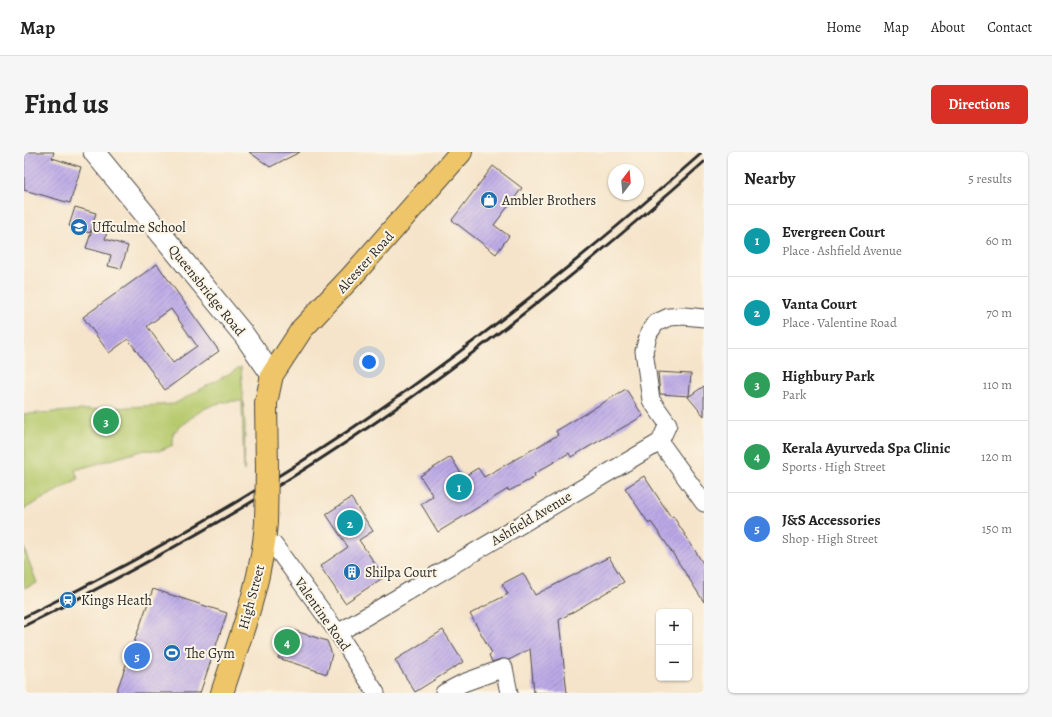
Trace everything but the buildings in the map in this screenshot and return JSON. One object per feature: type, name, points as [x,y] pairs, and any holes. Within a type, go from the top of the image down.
[{"type":"highway","name":"Alcester Road","points":[[272,375],[302,329],[357,271],[461,152]]},
{"type":"highway","name":"High Street","points":[[222,693],[256,586],[266,531],[266,403],[272,375]]},
{"type":"street","name":"Queensbridge Road","points":[[94,152],[244,335],[272,375]]},
{"type":"street","points":[[704,318],[684,316],[669,317],[656,323],[648,333],[644,351],[650,400],[668,424],[660,442],[704,503]]},
{"type":"street","name":"Ashfield Avenue","points":[[338,633],[660,442]]},
{"type":"street","name":"Valentine Road","points":[[266,531],[274,545],[338,633],[376,693]]},
{"type":"street","points":[[444,693],[463,683],[504,668],[509,693]]},
{"type":"green space","points":[[241,367],[245,427],[244,471],[242,401],[231,401],[212,405],[189,419],[173,433],[173,445],[159,451],[145,450],[75,470],[78,479],[24,509],[24,414],[174,404]]},
{"type":"green space","points":[[24,548],[37,583],[24,588]]},
{"type":"railway","points":[[24,617],[107,575],[189,530],[309,457],[395,399],[530,298],[703,152]]},
{"type":"railway","points":[[24,626],[161,555],[293,477],[379,420],[463,360],[546,296],[626,230],[704,162]]},
{"type":"place","name":"Ambler Brothers","points":[[489,200]]},
{"type":"place","name":"Uffculme School","points":[[79,227]]},
{"type":"place","name":"Highbury Park","points":[[106,421]]},
{"type":"place","name":"Evergreen Court","points":[[459,487]]},
{"type":"place","name":"Vanta Court","points":[[350,523]]},
{"type":"place","name":"Shilpa Court","points":[[352,572]]},
{"type":"place","name":"Kings Heath","points":[[68,600]]},
{"type":"place","name":"Kerala Ayurveda Spa Clinic","points":[[287,642]]},
{"type":"place","name":"The Gym","points":[[172,653]]},
{"type":"place","name":"J&S Accessories","points":[[137,656]]}]
